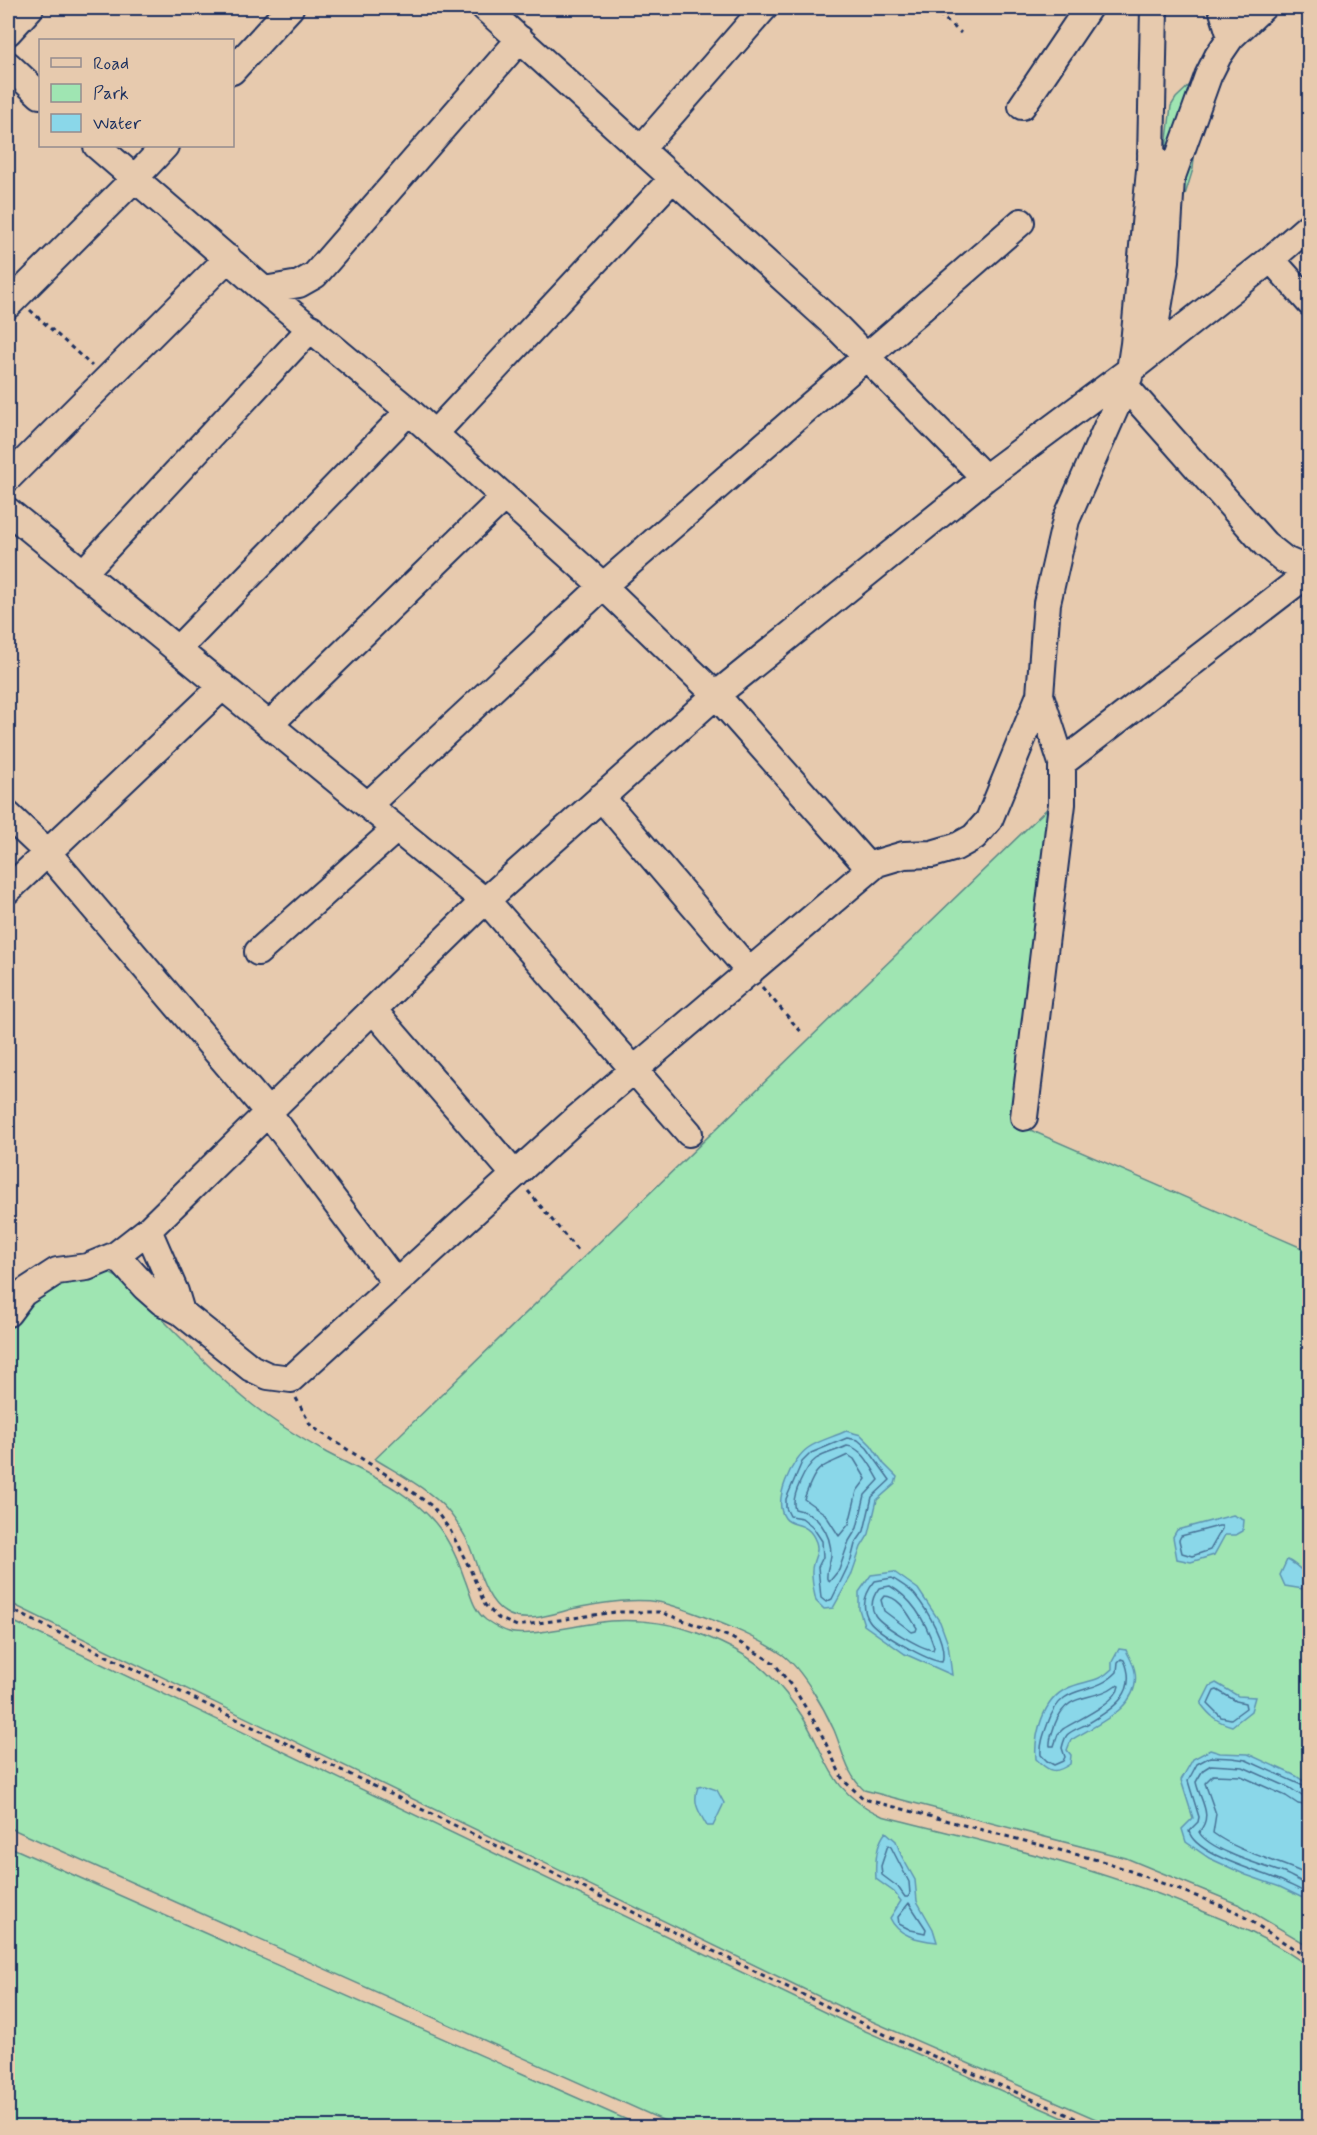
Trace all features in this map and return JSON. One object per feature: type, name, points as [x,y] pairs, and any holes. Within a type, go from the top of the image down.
[{"type":"street","points":[[8,32],[30,8]]},
{"type":"street","points":[[234,69],[290,8]]},
{"type":"street","points":[[485,8],[838,328],[985,478]]},
{"type":"street","points":[[641,149],[764,8]]},
{"type":"street","points":[[1022,106],[1088,8]]},
{"type":"street","points":[[116,1255],[162,1302],[181,1312],[251,1368],[268,1376],[291,1379],[576,1119],[877,863],[904,855],[933,854],[956,847],[974,837],[989,820],[1040,695],[1047,603],[1066,520],[1128,378],[1134,344],[1151,153],[1154,8]]},
{"type":"street","points":[[1222,8],[1231,37]]},
{"type":"street","points":[[1134,344],[1153,325],[1157,315],[1167,249],[1172,179],[1208,76],[1231,37],[1262,8]]},
{"type":"street","points":[[264,290],[300,284],[315,275],[520,39]]},
{"type":"street","points":[[8,65],[39,94]]},
{"type":"street","points":[[98,147],[264,290],[410,411],[503,498],[603,586],[716,695],[870,869]]},
{"type":"street","points":[[12,301],[164,147]]},
{"type":"street","points":[[1151,153],[1172,179]]},
{"type":"street","points":[[435,434],[672,179]]},
{"type":"street","points":[[368,805],[603,586],[1021,222]]},
{"type":"street","points":[[8,1313],[24,1293],[57,1271],[87,1267],[116,1255],[148,1230],[267,1111],[374,1011],[485,901],[716,695],[985,478],[1128,378],[1310,225]]},
{"type":"street","points":[[8,478],[228,258]]},
{"type":"street","points":[[1271,259],[1310,303]]},
{"type":"street","points":[[83,573],[311,328]]},
{"type":"street","points":[[1062,763],[1310,572],[1285,560],[1265,544],[1128,378]]},
{"type":"street","points":[[177,650],[410,411]]},
{"type":"street","points":[[269,725],[503,498]]},
{"type":"street","points":[[8,511],[493,908],[688,1133]]},
{"type":"street","points":[[8,890],[46,851],[223,686]]},
{"type":"street","points":[[1024,1117],[1062,804],[1062,763],[1040,695]]},
{"type":"street","points":[[602,797],[750,972]]},
{"type":"street","points":[[8,815],[46,851],[267,1111],[396,1283]]},
{"type":"street","points":[[258,952],[396,829]]},
{"type":"street","points":[[374,1011],[515,1175]]},
{"type":"street","points":[[148,1230],[175,1292],[181,1312]]},
{"type":"path","points":[[932,8],[961,33]]},
{"type":"path","points":[[12,301],[106,379]]},
{"type":"path","points":[[750,972],[803,1034]]},
{"type":"path","points":[[515,1175],[578,1250]]},
{"type":"path","points":[[291,1379],[297,1404],[311,1426],[432,1506],[450,1530],[485,1605],[498,1618],[516,1626],[615,1612],[660,1612],[730,1637],[774,1663],[796,1692],[820,1731],[843,1780],[864,1799],[1109,1863],[1235,1911],[1310,1959]]},
{"type":"path","points":[[8,1608],[892,2038],[1098,2127]]},
{"type":"green space","points":[[1194,81],[1201,85],[1193,169],[1185,195],[1173,219],[1144,335],[1171,106]]},
{"type":"green space","points":[[1051,805],[1028,1129],[1309,1251],[1309,1946],[1240,1905],[1126,1858],[864,1790],[849,1770],[834,1730],[798,1670],[771,1647],[733,1628],[680,1608],[648,1601],[600,1604],[533,1618],[514,1617],[506,1613],[498,1607],[486,1589],[466,1538],[448,1511],[423,1489],[375,1459]]},
{"type":"green space","points":[[103,1271],[132,1287],[210,1367],[263,1413],[318,1448],[392,1487],[416,1504],[445,1536],[458,1562],[475,1607],[486,1620],[494,1625],[509,1632],[529,1633],[610,1621],[635,1621],[670,1625],[705,1636],[734,1649],[767,1672],[807,1724],[829,1769],[838,1782],[848,1794],[882,1816],[1039,1856],[1154,1892],[1253,1933],[1309,1967],[1309,2127],[1114,2127],[851,2012],[8,1602],[8,1325],[28,1302],[65,1277]]},
{"type":"green space","points":[[8,1619],[847,2023],[1084,2127],[678,2127],[8,1827]]},
{"type":"green space","points":[[8,1846],[643,2127],[8,2127]]},
{"type":"water","points":[[846,1431],[861,1435],[897,1477],[895,1484],[877,1500],[869,1534],[861,1547],[851,1576],[833,1608],[824,1609],[816,1601],[813,1582],[812,1568],[817,1551],[816,1542],[809,1530],[785,1518],[782,1511],[782,1491],[790,1470],[802,1453],[817,1443]]},
{"type":"water","points":[[1233,1515],[1244,1520],[1243,1531],[1236,1535],[1225,1535],[1214,1555],[1191,1562],[1177,1559],[1173,1537],[1177,1530]]},
{"type":"water","points":[[1287,1560],[1309,1575],[1309,1587],[1303,1589],[1285,1586],[1280,1575]]},
{"type":"water","points":[[894,1572],[918,1589],[940,1622],[948,1644],[952,1675],[905,1654],[864,1625],[859,1609],[859,1592],[871,1575]]},
{"type":"water","points":[[1119,1649],[1126,1650],[1133,1663],[1135,1685],[1131,1696],[1114,1714],[1071,1740],[1067,1750],[1071,1755],[1070,1764],[1060,1770],[1048,1769],[1036,1759],[1036,1750],[1042,1719],[1051,1701],[1066,1689],[1106,1674],[1112,1669],[1112,1662]]},
{"type":"water","points":[[1216,1683],[1238,1696],[1255,1697],[1251,1711],[1232,1726],[1214,1718],[1201,1704],[1210,1686]]},
{"type":"water","points":[[1210,1750],[1220,1753],[1248,1754],[1296,1776],[1309,1785],[1307,1807],[1310,1827],[1309,1901],[1209,1858],[1186,1842],[1182,1829],[1193,1818],[1181,1780],[1193,1759]]},
{"type":"water","points":[[705,1786],[717,1790],[724,1803],[713,1826],[707,1826],[696,1803],[698,1787]]},
{"type":"water","points":[[886,1832],[896,1841],[915,1880],[917,1901],[933,1929],[937,1942],[903,1933],[890,1918],[901,1901],[894,1892],[876,1879],[878,1848]]}]
